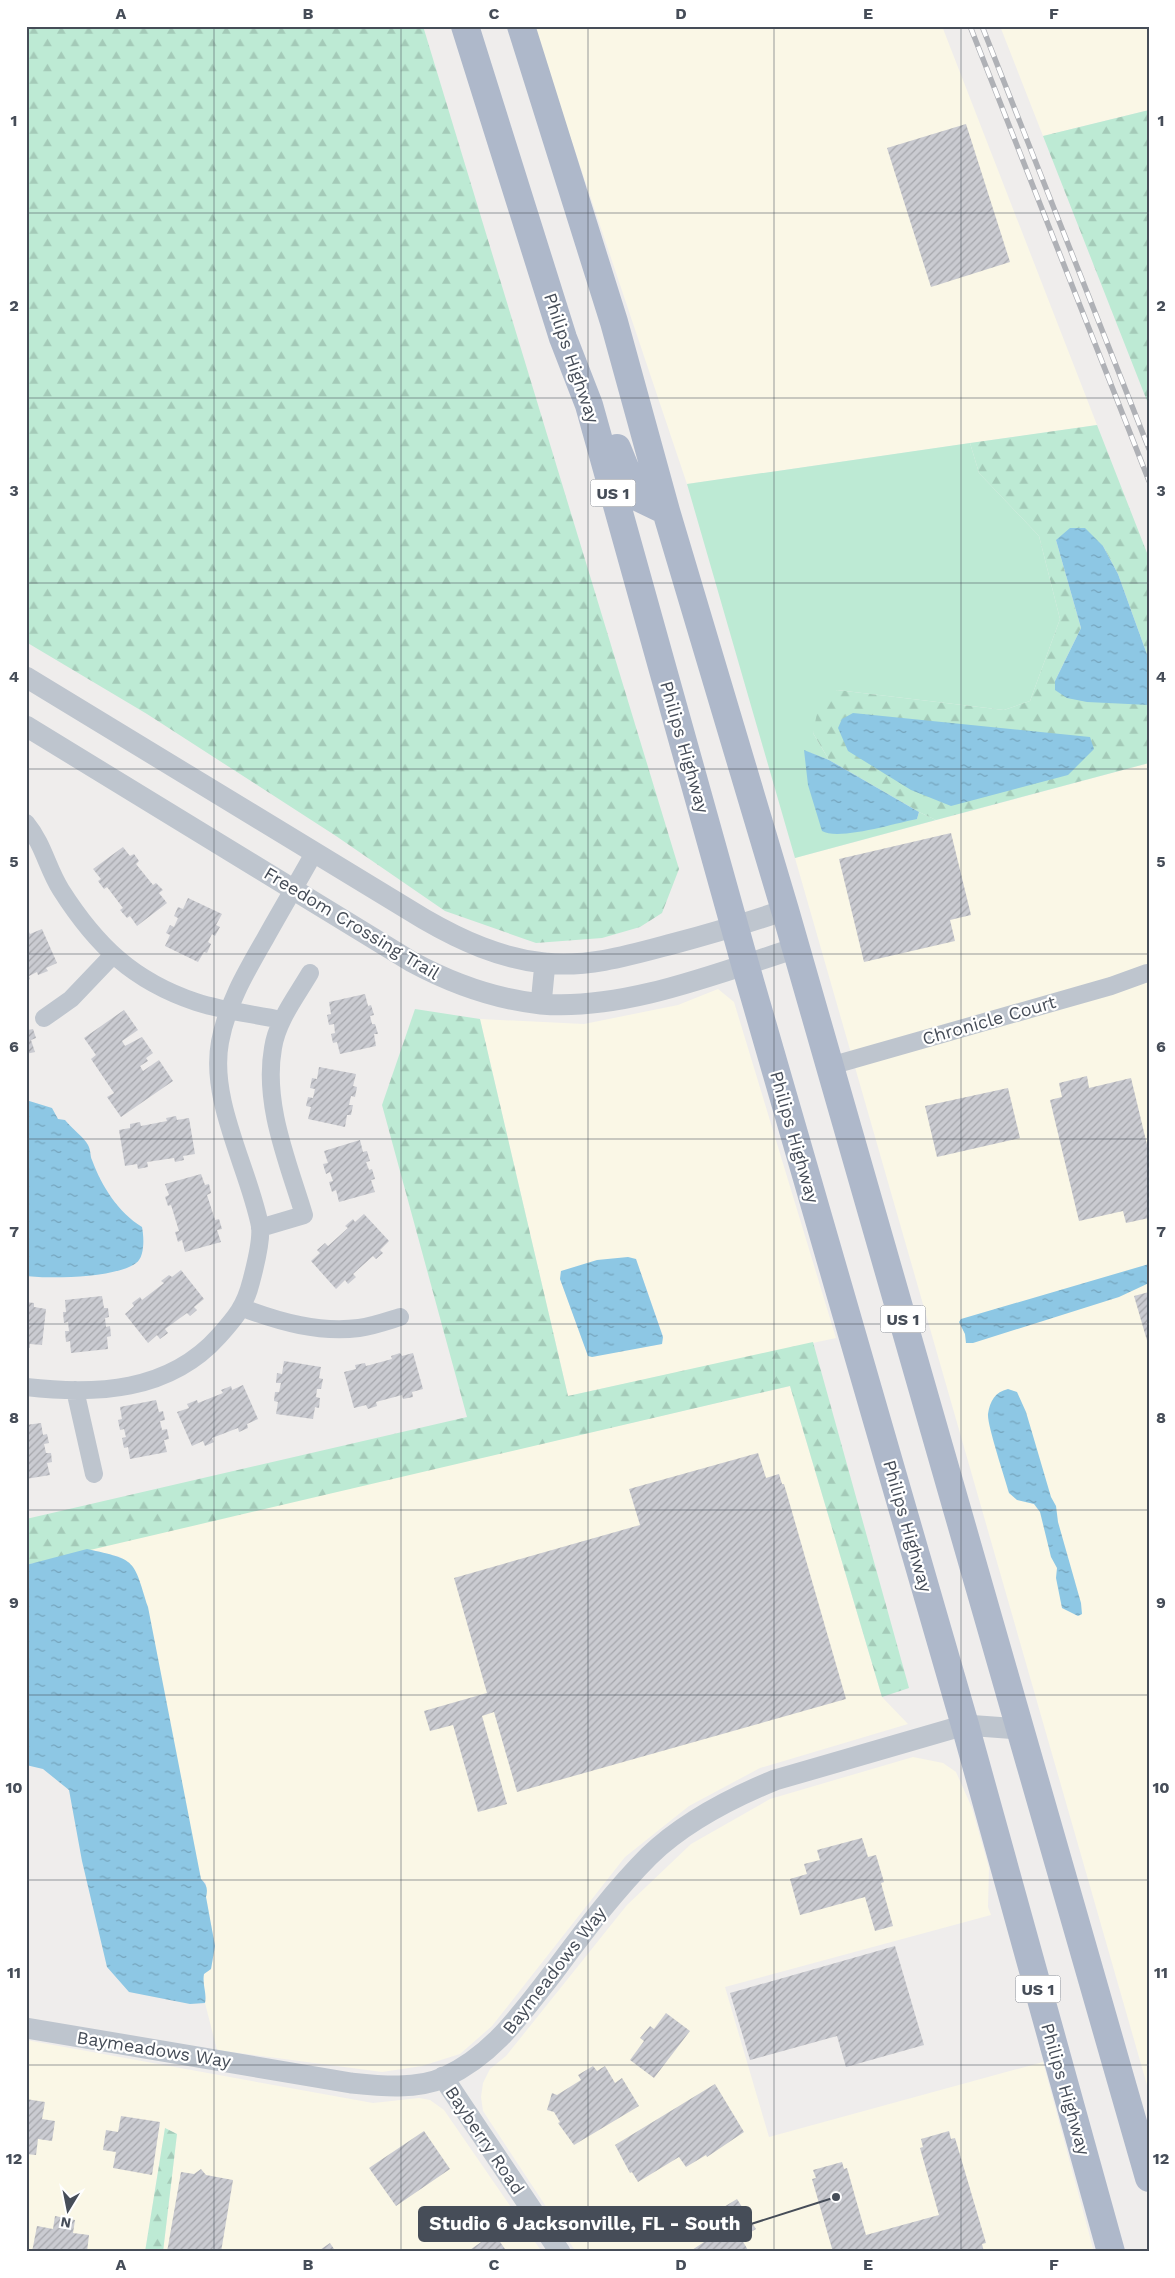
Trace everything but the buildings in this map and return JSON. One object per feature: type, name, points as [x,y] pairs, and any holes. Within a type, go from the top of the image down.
[{"type":"main road","name":"Philips Highway","points":[[465,26],[563,338],[589,405],[745,964],[965,1725],[1112,2252]]},
{"type":"main road","name":"US 1","points":[[521,26],[614,322],[666,511],[785,910],[1149,2178]]},
{"type":"main road","points":[[589,405],[613,436],[637,497],[666,511]]},
{"type":"street","points":[[26,677],[459,939],[512,958],[545,963],[599,962],[735,927],[785,910]]},
{"type":"street","name":"Freedom Crossing Trail","points":[[26,726],[439,976],[487,994],[541,1004],[587,1003],[628,998],[796,948]]},
{"type":"street","points":[[26,823],[38,838],[60,888],[82,921],[112,956],[163,988],[197,1002],[282,1020]]},
{"type":"street","points":[[26,1387],[75,1390],[128,1386],[162,1378],[188,1363],[213,1343],[243,1308],[256,1264],[260,1228],[222,1095],[219,1058],[220,1042],[236,990],[314,853]]},
{"type":"street","points":[[44,1018],[71,999],[112,956]]},
{"type":"street","points":[[541,1004],[545,963]]},
{"type":"street","points":[[260,1228],[304,1215],[276,1120],[270,1081],[273,1047],[282,1020],[310,973]]},
{"type":"street","name":"Chronicle Court","points":[[830,1066],[1111,986],[1147,973]]},
{"type":"street","points":[[243,1308],[276,1321],[323,1329],[360,1328],[400,1317]]},
{"type":"street","points":[[75,1390],[94,1474]]},
{"type":"street","name":"Baymeadows Way","points":[[26,2028],[384,2086],[417,2083],[443,2077],[479,2056],[507,2032],[606,1904],[650,1855],[691,1823],[752,1790],[775,1780],[965,1725],[1020,1729]]},
{"type":"street","name":"Bayberry Road","points":[[443,2077],[560,2252]]},
{"type":"shaded area","points":[[533,26],[942,26],[1097,425],[687,484]]},
{"type":"shaded area","points":[[1000,26],[1149,26],[1149,110],[1043,136]]},
{"type":"shaded area","points":[[1149,763],[1149,2092],[795,858]]},
{"type":"shaded area","points":[[718,989],[734,1002],[836,1338],[568,1396],[480,1019],[584,1024],[678,1005]],"holes":[[[636,1259],[663,1336],[662,1344],[588,1356],[560,1279],[561,1271]]]},
{"type":"shaded area","points":[[790,1386],[882,1697],[908,1724],[760,1768],[689,1806],[625,1857],[492,2026],[460,2054],[422,2066],[382,2072],[217,2050],[205,2003],[206,1997],[203,1983],[204,1974],[211,1969],[215,1946],[206,1897],[206,1883],[201,1879],[121,1557],[87,1549]]},
{"type":"shaded area","points":[[913,1757],[943,1763],[956,1772],[972,1808],[989,1868],[988,1907],[991,1915],[725,1987],[769,2137],[1043,2062],[1094,2252],[576,2252],[483,2111],[481,2097],[483,2083],[490,2069],[506,2056],[627,1905],[691,1844],[770,1799]]},
{"type":"shaded area","points":[[26,2040],[373,2103],[419,2098],[430,2100],[444,2110],[542,2252],[163,2252],[177,2134],[165,2128],[145,2252],[26,2252]]},
{"type":"green space","points":[[26,26],[423,26],[679,869],[662,913],[640,927],[602,938],[536,943],[445,911],[336,836],[147,714],[26,642]]},
{"type":"green space","points":[[1149,110],[1149,406],[1043,136]]},
{"type":"green space","points":[[1097,425],[1149,558],[1149,660],[1118,574],[1103,546],[1056,540],[1081,628],[1055,681],[1149,705],[1149,763],[936,820],[829,760],[813,733],[819,703],[837,690],[1004,710],[1030,701],[1060,619],[1039,536],[979,473],[970,443]]},
{"type":"green space","points":[[970,443],[979,473],[1039,536],[1060,619],[1030,701],[1004,710],[837,690],[813,733],[829,760],[805,751],[917,819],[919,812],[936,820],[795,858],[687,484]]},
{"type":"green space","points":[[415,1009],[480,1019],[568,1396],[813,1342],[909,1688],[882,1697],[790,1386],[26,1565],[26,1519],[467,1417],[382,1105]]},
{"type":"green space","points":[[165,2128],[177,2134],[163,2252],[145,2252]]},
{"type":"water","points":[[1070,528],[1085,528],[1103,546],[1118,574],[1149,660],[1149,705],[1087,702],[1067,698],[1055,690],[1055,681],[1081,628],[1056,540]]},
{"type":"water","points":[[853,713],[1090,737],[1094,749],[1068,775],[951,806],[911,790],[848,751],[838,728],[842,719]]},
{"type":"water","points":[[804,750],[829,760],[919,812],[917,819],[854,833],[830,834],[822,831],[808,785]]},
{"type":"water","points":[[26,1100],[52,1108],[58,1119],[65,1120],[86,1142],[96,1170],[106,1189],[125,1214],[142,1227],[142,1252],[136,1263],[114,1272],[83,1276],[26,1276]]},
{"type":"water","points":[[628,1257],[636,1259],[663,1337],[662,1344],[592,1357],[588,1356],[560,1279],[561,1271],[597,1260]]},
{"type":"water","points":[[1149,1264],[1149,1283],[1119,1297],[973,1343],[966,1343],[965,1334],[959,1322],[961,1319]]},
{"type":"water","points":[[1008,1389],[1017,1392],[1026,1412],[1051,1497],[1056,1506],[1058,1522],[1081,1603],[1082,1614],[1078,1616],[1062,1608],[1056,1578],[1057,1568],[1051,1557],[1040,1512],[1034,1504],[1017,1500],[1009,1493],[988,1420],[990,1405],[994,1398],[1003,1390]]},
{"type":"water","points":[[87,1549],[116,1556],[131,1564],[139,1579],[148,1607],[201,1879],[207,1889],[206,1897],[215,1946],[211,1969],[204,1974],[205,2003],[190,2004],[129,1992],[107,1967],[82,1861],[69,1790],[43,1769],[26,1765],[26,1565]]},
{"type":"railway","points":[[970,26],[1149,481]]},
{"type":"railway","points":[[982,26],[1149,449]]},
{"type":"place","name":"Studio 6 Jacksonville, FL - South","points":[[836,2197]]}]
